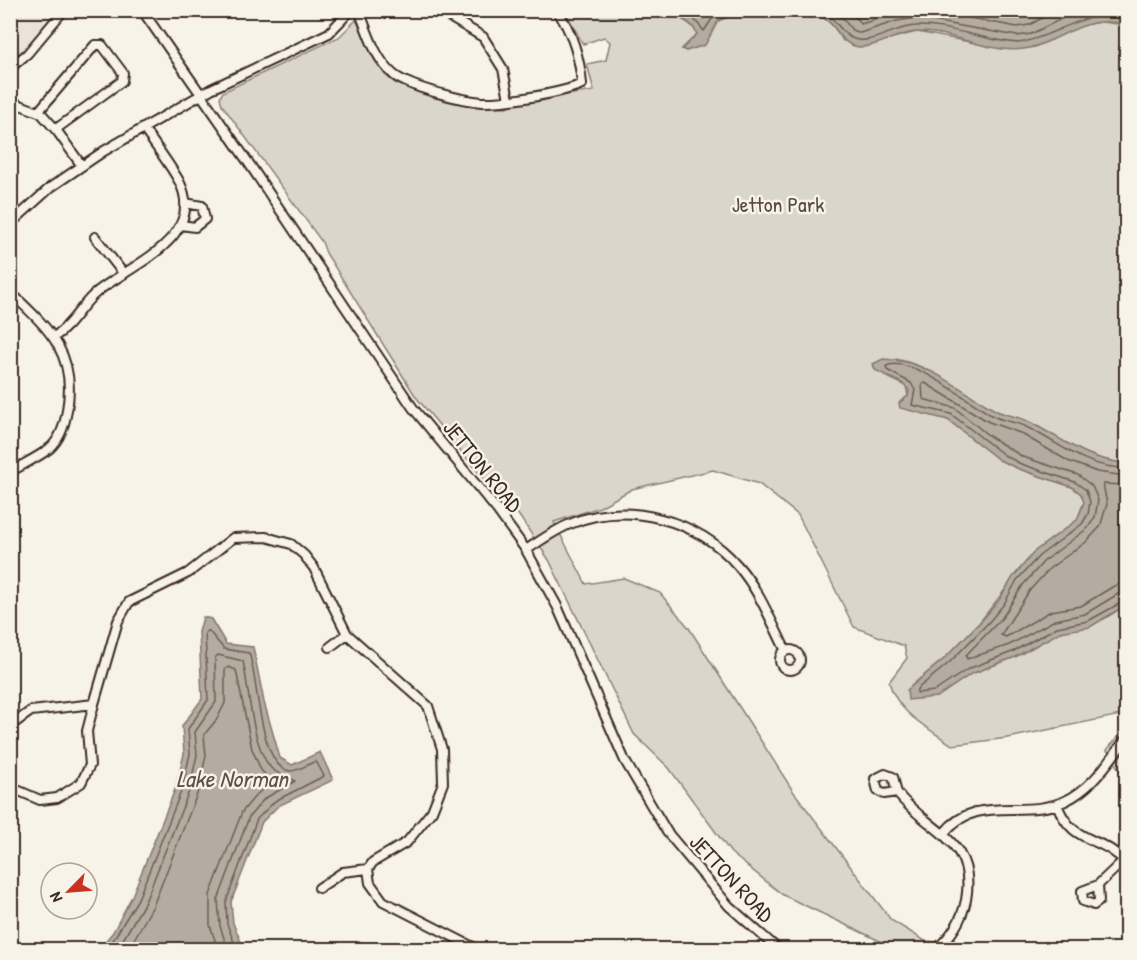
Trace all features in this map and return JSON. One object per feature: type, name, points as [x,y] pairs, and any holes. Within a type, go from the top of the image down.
[{"type":"street","points":[[10,68],[27,54],[64,10]]},
{"type":"street","name":"JETTON ROAD","points":[[142,10],[413,408],[497,510],[526,550],[557,606],[625,761],[655,814],[706,882],[746,923],[779,950]]},
{"type":"street","points":[[10,224],[37,198],[82,166],[143,128],[257,65],[329,33],[351,10]]},
{"type":"street","points":[[359,10],[375,51],[395,75],[409,82],[468,100],[483,102],[582,84],[581,72],[567,27],[556,10]]},
{"type":"street","points":[[438,10],[483,37],[503,69],[509,99]]},
{"type":"street","points":[[38,112],[95,45],[102,45],[123,73],[122,81],[56,129]]},
{"type":"street","points":[[10,101],[38,112],[56,129],[82,166]]},
{"type":"street","points":[[54,337],[69,326],[96,292],[162,247],[181,225],[185,203],[179,182],[143,128]]},
{"type":"street","points":[[181,225],[195,227],[205,219],[202,206],[185,203]]},
{"type":"street","points":[[95,237],[123,273]]},
{"type":"street","points":[[10,292],[54,337],[65,359],[69,380],[69,399],[63,427],[50,448],[10,472]]},
{"type":"street","points":[[526,550],[569,524],[607,515],[654,517],[688,527],[709,540],[738,566],[786,651]]},
{"type":"street","points":[[10,783],[17,790],[40,800],[57,798],[81,783],[90,765],[87,731],[114,633],[124,608],[137,597],[188,573],[222,545],[237,537],[274,538],[298,549],[314,568],[347,634],[428,706],[435,724],[444,761],[440,794],[428,819],[407,842],[373,862],[368,869],[370,883],[383,901],[479,950]]},
{"type":"street","points":[[330,647],[347,634]]},
{"type":"street","points":[[10,726],[31,711],[94,704]]},
{"type":"street","points":[[944,833],[955,821],[975,811],[995,808],[1039,809],[1058,804],[1091,783],[1126,739]]},
{"type":"street","points":[[897,792],[944,833],[964,865],[967,893],[958,923],[935,950]]},
{"type":"street","points":[[1058,804],[1063,818],[1073,832],[1109,848],[1125,862],[1098,885]]},
{"type":"street","points":[[319,888],[343,872],[368,869]]},
{"type":"shaded area","points":[[10,11],[58,11],[11,62]]},
{"type":"green space","name":"Jetton Park","points":[[638,10],[676,17],[689,24],[697,34],[682,49],[686,51],[705,45],[718,21],[755,13],[788,12],[815,15],[828,21],[843,41],[884,40],[917,32],[1007,49],[1035,47],[1076,26],[1101,22],[1126,25],[1126,463],[1085,453],[1025,420],[994,410],[947,380],[910,363],[896,359],[885,376],[906,386],[908,396],[901,401],[948,420],[1000,460],[1072,487],[1081,494],[1084,502],[1077,520],[1035,551],[979,623],[945,658],[911,686],[940,695],[971,674],[1015,657],[1060,632],[1104,619],[1126,605],[1126,777],[1107,750],[1125,728],[1120,715],[1008,738],[952,745],[914,718],[899,703],[889,682],[907,658],[904,646],[854,627],[798,515],[759,484],[713,470],[632,489],[600,507],[554,522],[586,584],[624,578],[660,593],[689,628],[793,791],[891,920],[925,941],[1018,949],[890,949],[882,942],[783,895],[731,853],[669,768],[634,734],[549,560],[507,498],[488,484],[416,397],[326,253],[322,242],[222,105],[220,97],[223,92],[339,37],[356,20],[384,74],[395,83],[420,92],[476,106],[506,107],[525,101],[594,91],[587,64],[606,60],[610,42],[604,37],[583,44],[565,11]]},
{"type":"water","points":[[1126,10],[1126,25],[1113,22],[1090,24],[1036,46],[1021,49],[991,47],[946,35],[916,32],[859,47],[848,43],[830,22],[815,15],[788,12],[755,13],[718,21],[705,45],[686,51],[682,49],[697,34],[693,27],[680,18],[642,11]]},
{"type":"water","points":[[883,359],[914,364],[942,377],[995,410],[1025,420],[1085,453],[1126,463],[1126,605],[1090,627],[1060,632],[1015,657],[971,674],[937,697],[908,700],[907,690],[945,658],[984,618],[1035,551],[1077,520],[1084,502],[1081,494],[1072,487],[999,460],[948,420],[900,408],[899,403],[908,396],[909,390],[902,383],[875,370],[873,364]]},
{"type":"water","name":"Lake Norman","points":[[203,617],[211,619],[226,644],[253,647],[264,702],[280,758],[292,765],[320,752],[333,780],[278,806],[262,822],[231,902],[233,923],[244,949],[99,949],[113,932],[132,896],[176,787],[184,754],[182,726],[202,699],[199,632]]}]
